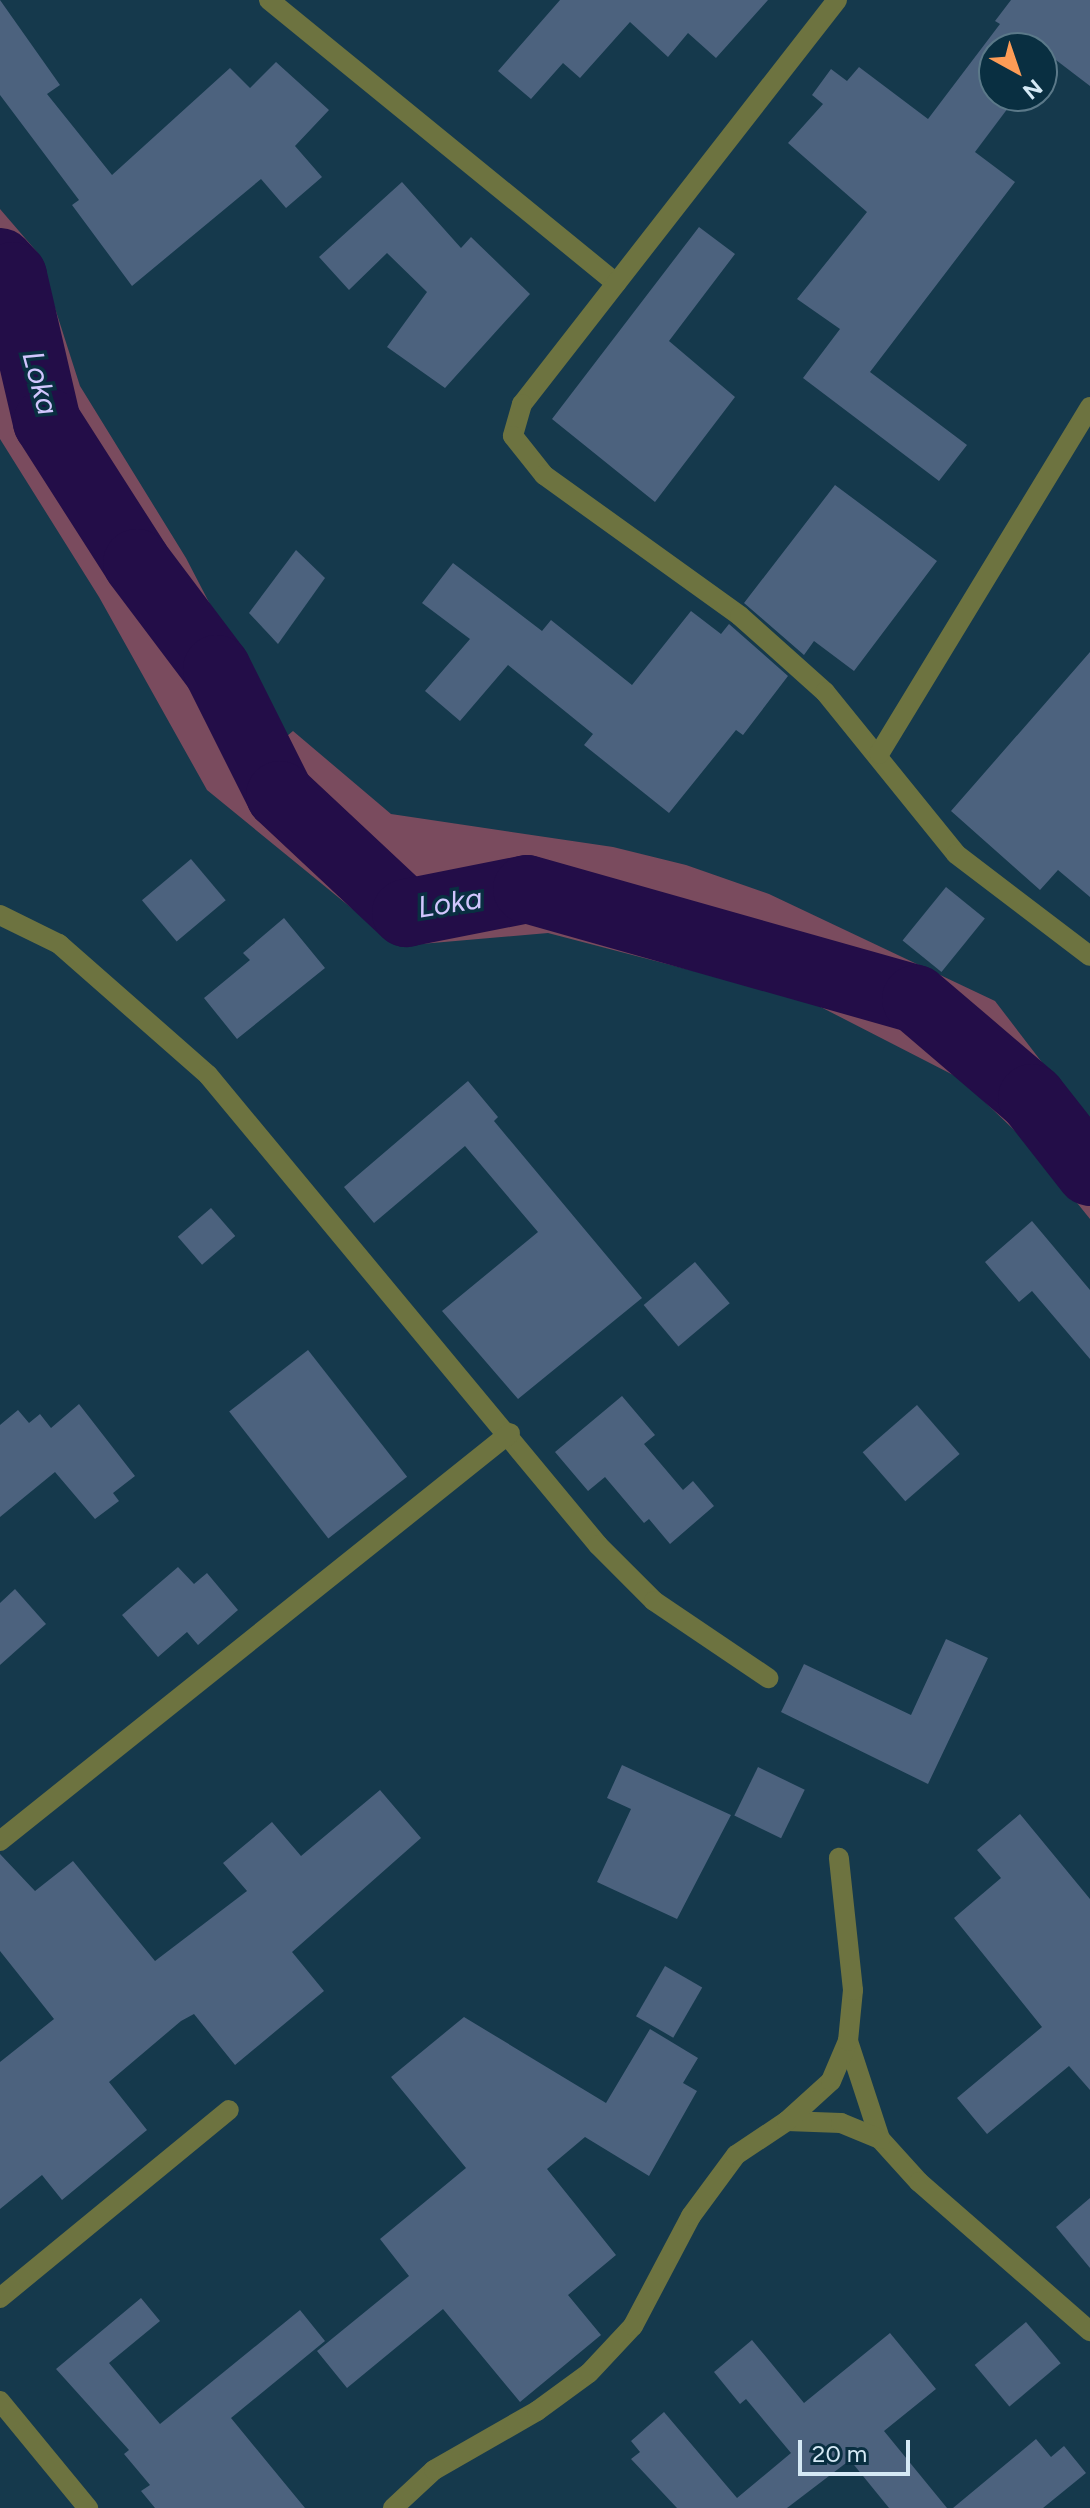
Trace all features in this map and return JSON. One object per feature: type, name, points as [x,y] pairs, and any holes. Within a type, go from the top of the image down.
[{"type":"street","points":[[269,0],[293,8],[616,283]]},
{"type":"street","points":[[837,0],[522,404],[513,436],[544,475],[740,616],[825,692],[879,754],[912,803],[956,854],[1090,956]]},
{"type":"street","points":[[879,754],[1084,432],[1090,407]]},
{"type":"street","points":[[0,915],[59,944],[208,1075],[510,1433],[598,1545],[654,1601],[768,1678]]},
{"type":"street","points":[[0,1841],[510,1433]]},
{"type":"street","points":[[393,2508],[434,2470],[537,2411],[589,2373],[633,2326],[691,2216],[736,2155],[787,2121],[831,2081],[848,2041],[853,1990],[839,1858]]},
{"type":"street","points":[[848,2041],[880,2139],[919,2182],[1090,2331]]},
{"type":"street","points":[[0,2298],[229,2110]]},
{"type":"street","points":[[787,2121],[841,2123],[880,2139]]},
{"type":"street","points":[[0,2401],[88,2508]]},
{"type":"shaded area","points":[[0,209],[37,252],[80,386],[186,558],[281,741],[293,731],[391,814],[613,847],[686,865],[769,894],[995,1001],[1090,1125],[1090,1219],[1033,1148],[961,1079],[809,1001],[548,933],[398,946],[207,790],[99,597],[0,439]]},
{"type":"building","points":[[0,0],[60,85],[47,94],[112,175],[230,68],[250,88],[276,62],[329,110],[295,146],[322,177],[286,208],[261,179],[132,286],[72,205],[79,200],[0,95]]},
{"type":"building","points":[[560,0],[768,0],[716,58],[688,33],[668,57],[630,22],[580,78],[563,63],[531,99],[498,71]]},
{"type":"building","points":[[1011,0],[1090,0],[1090,86],[1058,62],[1058,32],[994,32],[1000,24],[995,21]]},
{"type":"building","points":[[978,53],[978,112],[1005,112],[975,152],[1015,182],[870,372],[967,445],[939,481],[803,378],[840,329],[797,299],[867,212],[788,143],[823,104],[812,95],[831,69],[847,81],[859,67],[928,119]]},
{"type":"building","points":[[402,182],[461,248],[471,237],[530,294],[445,388],[387,347],[427,292],[387,253],[349,290],[319,257]]},
{"type":"building","points":[[699,227],[735,254],[669,341],[735,397],[655,502],[552,419]]},
{"type":"building","points":[[835,485],[937,561],[854,671],[814,641],[804,655],[744,603]]},
{"type":"building","points":[[296,550],[325,578],[278,644],[249,613]]},
{"type":"building","points":[[453,563],[542,631],[551,620],[632,685],[691,611],[721,634],[729,624],[788,676],[743,735],[736,730],[669,813],[584,745],[593,734],[508,665],[460,721],[425,691],[470,639],[422,603]]},
{"type":"building","points":[[1090,652],[1090,897],[1058,870],[1040,890],[951,811]]},
{"type":"building","points":[[191,859],[226,900],[177,942],[142,900]]},
{"type":"building","points":[[946,887],[985,918],[941,972],[903,941]]},
{"type":"building","points":[[284,918],[325,968],[237,1039],[204,998],[250,960],[243,953]]},
{"type":"building","points":[[468,1081],[498,1117],[494,1121],[642,1298],[518,1399],[442,1311],[538,1232],[465,1146],[374,1223],[344,1187]]},
{"type":"building","points":[[211,1208],[235,1236],[202,1265],[178,1237]]},
{"type":"building","points":[[1032,1221],[1090,1290],[1090,1359],[1032,1291],[1019,1302],[985,1262]]},
{"type":"building","points":[[695,1262],[730,1303],[678,1346],[644,1305]]},
{"type":"building","points":[[308,1350],[407,1477],[328,1538],[229,1412]]},
{"type":"building","points":[[622,1396],[655,1435],[644,1444],[683,1490],[693,1481],[714,1506],[670,1544],[649,1519],[644,1523],[605,1477],[588,1491],[555,1452]]},
{"type":"building","points":[[79,1404],[135,1476],[113,1493],[119,1501],[95,1519],[55,1472],[0,1517],[0,1425],[18,1410],[29,1423],[40,1414],[51,1428]]},
{"type":"building","points":[[917,1405],[960,1454],[905,1501],[863,1452]]},
{"type":"building","points":[[178,1567],[194,1584],[207,1573],[238,1610],[198,1645],[187,1632],[158,1657],[122,1615]]},
{"type":"building","points":[[15,1589],[46,1624],[0,1665],[0,1603]]},
{"type":"building","points":[[946,1639],[988,1658],[928,1784],[781,1712],[804,1664],[911,1715]]},
{"type":"building","points":[[622,1765],[731,1815],[677,1919],[597,1882],[631,1809],[607,1798]]},
{"type":"building","points":[[758,1767],[805,1790],[781,1838],[734,1816]]},
{"type":"building","points":[[380,1790],[421,1838],[292,1952],[324,1991],[235,2065],[194,2014],[181,2021],[109,2082],[147,2130],[62,2200],[42,2175],[0,2209],[0,2062],[54,2019],[0,1951],[0,1854],[35,1891],[73,1861],[155,1961],[247,1891],[223,1863],[272,1822],[301,1856]]},
{"type":"building","points":[[1020,1814],[1090,1899],[1090,2090],[1069,2066],[987,2134],[957,2098],[1042,2027],[954,1918],[1001,1878],[977,1850]]},
{"type":"building","points":[[665,1966],[702,1987],[673,2038],[636,2016]]},
{"type":"building","points":[[464,2017],[606,2103],[650,2029],[698,2058],[683,2083],[697,2091],[649,2176],[585,2137],[547,2169],[616,2255],[568,2295],[601,2335],[520,2402],[443,2309],[347,2388],[317,2351],[409,2276],[380,2239],[466,2168],[391,2077]]},
{"type":"building","points":[[1090,2198],[1090,2268],[1056,2227]]},
{"type":"building","points":[[141,2298],[160,2321],[109,2363],[160,2424],[300,2310],[325,2341],[231,2418],[305,2508],[155,2508],[141,2491],[150,2485],[124,2454],[129,2450],[56,2369]]},
{"type":"building","points":[[1026,2322],[1061,2363],[1009,2406],[975,2365]]},
{"type":"building","points":[[890,2333],[936,2389],[884,2431],[947,2508],[889,2508],[850,2460],[787,2508],[677,2508],[631,2459],[640,2452],[631,2441],[664,2412],[737,2498],[791,2453],[746,2399],[740,2404],[714,2372],[752,2340],[804,2403]]},
{"type":"building","points":[[1036,2439],[1051,2457],[1064,2446],[1086,2473],[1043,2508],[953,2508]]},
{"type":"waterway","name":"Loka","points":[[0,262],[13,276],[47,422],[137,563],[217,669],[280,795],[406,913],[527,889],[916,999],[1032,1098],[1090,1172]]}]
